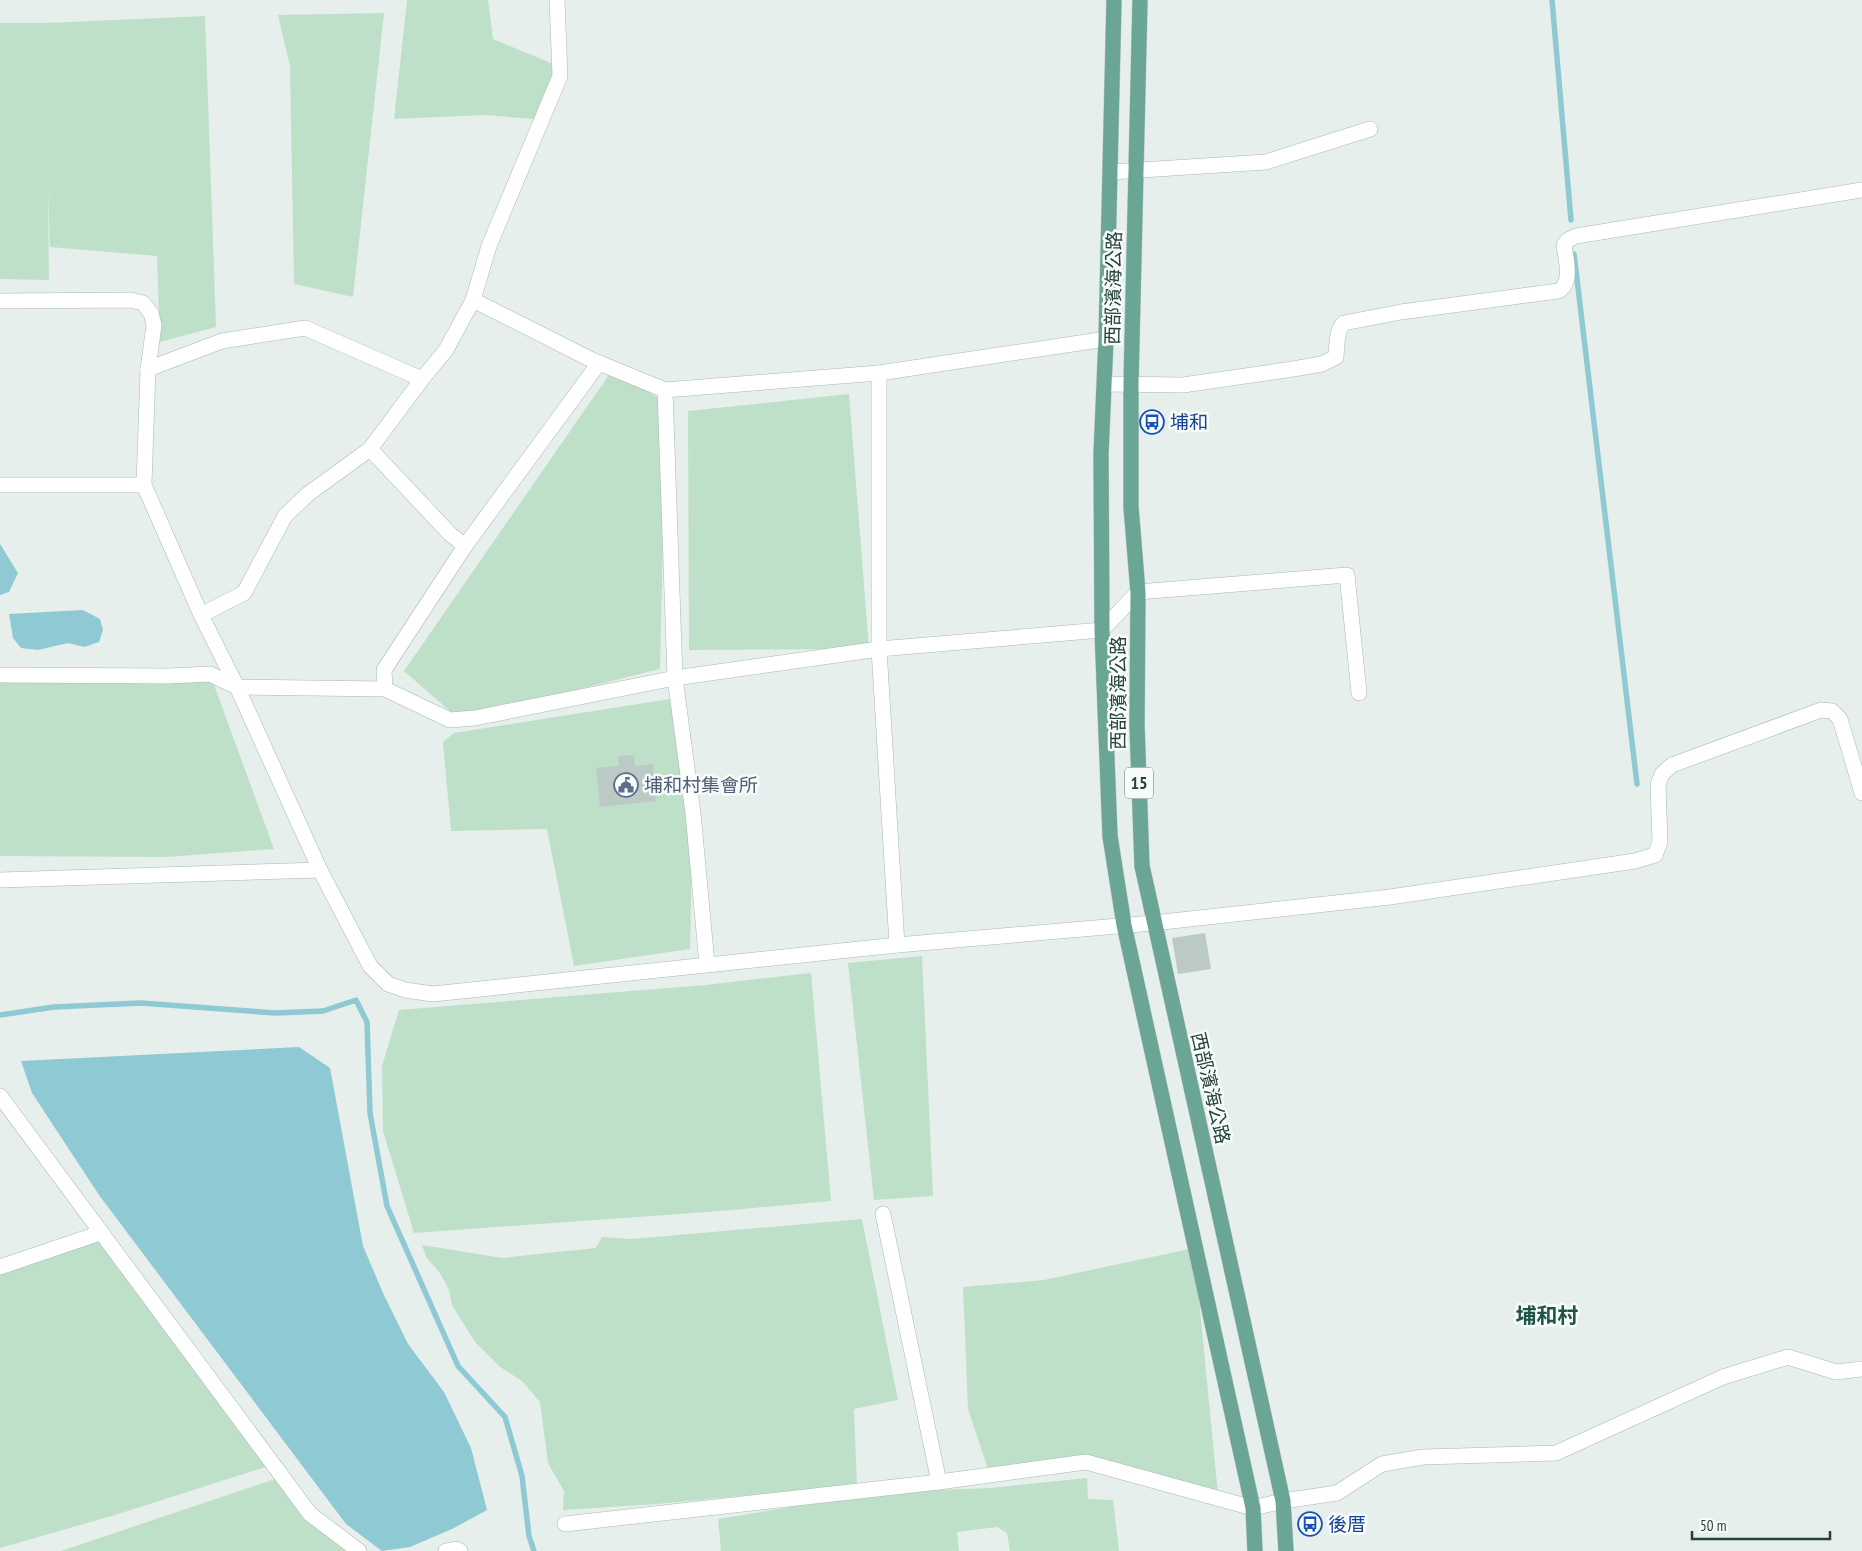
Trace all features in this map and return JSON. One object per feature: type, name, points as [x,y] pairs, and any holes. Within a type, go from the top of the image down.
[{"type":"main road","name":"西部濱海公路","points":[[1114,0],[1102,454],[1102,630],[1110,836],[1124,925],[1253,1508],[1255,1551]]},
{"type":"main road","name":"西部濱海公路","points":[[1140,0],[1131,384],[1131,507],[1138,592],[1137,725],[1142,866],[1153,923],[1283,1501],[1286,1551]]},
{"type":"street","points":[[201,615],[244,593],[284,516],[308,494],[370,449],[422,378],[446,350],[473,300],[489,246],[560,76],[557,0]]},
{"type":"street","points":[[1110,172],[1266,162],[1370,129]]},
{"type":"street","points":[[1104,384],[1183,384],[1322,364],[1336,357],[1340,326],[1344,323],[1401,312],[1562,289],[1567,281],[1564,244],[1576,236],[1862,190]]},
{"type":"street","points":[[0,301],[131,300],[143,303],[150,313],[154,325],[148,369],[144,485],[201,615],[237,687],[320,870],[370,966],[388,984],[405,990],[433,994],[897,945],[1153,923],[1390,897],[1635,861],[1655,856],[1660,842],[1658,784],[1662,774],[1672,765],[1821,710],[1832,710],[1840,719],[1862,793]]},
{"type":"street","points":[[473,300],[599,363],[665,390],[879,374],[1106,340]]},
{"type":"street","points":[[148,369],[222,341],[305,328],[422,378]]},
{"type":"street","points":[[385,689],[384,670],[465,546],[599,363]]},
{"type":"street","points":[[879,374],[879,649],[897,945]]},
{"type":"street","points":[[665,390],[675,678],[693,814],[707,964]]},
{"type":"street","points":[[370,449],[450,534],[465,546]]},
{"type":"street","points":[[0,485],[144,485]]},
{"type":"street","points":[[0,675],[168,676],[210,674],[237,687],[385,689],[450,720],[475,718],[675,678],[879,649],[1102,630],[1138,592],[1346,575],[1359,693]]},
{"type":"street","points":[[0,880],[320,870]]},
{"type":"street","points":[[0,1096],[310,1514],[359,1551]]},
{"type":"street","points":[[883,1214],[939,1482]]},
{"type":"street","points":[[0,1267],[100,1233]]},
{"type":"street","points":[[565,1524],[939,1482],[1086,1462],[1253,1508],[1283,1501],[1337,1493],[1382,1464],[1415,1459],[1556,1454],[1722,1377],[1788,1357],[1836,1372],[1862,1369]]},
{"type":"street","points":[[446,1551],[456,1549],[460,1551]]},
{"type":"green space","points":[[407,0],[488,0],[493,39],[563,68],[546,120],[485,115],[394,119]]},
{"type":"green space","points":[[384,13],[353,297],[294,284],[290,66],[278,15]]},
{"type":"green space","points":[[205,16],[216,327],[160,342],[157,256],[50,247],[48,190],[49,280],[0,279],[0,23],[46,23]]},
{"type":"green space","points":[[613,369],[666,403],[660,669],[459,719],[404,671]]},
{"type":"green space","points":[[849,394],[869,649],[689,650],[688,411]]},
{"type":"green space","points":[[210,674],[274,849],[166,857],[0,856],[0,675]]},
{"type":"green space","points":[[670,699],[693,813],[690,949],[574,966],[547,829],[451,831],[443,742],[454,733]]},
{"type":"green space","points":[[922,956],[933,1196],[874,1200],[848,963]]},
{"type":"green space","points":[[811,973],[831,1201],[721,1211],[414,1233],[383,1131],[382,1066],[399,1010],[705,985]]},
{"type":"green space","points":[[862,1219],[898,1400],[854,1409],[857,1485],[657,1504],[563,1510],[564,1491],[548,1463],[540,1402],[522,1381],[500,1367],[475,1342],[452,1305],[449,1290],[440,1273],[426,1257],[422,1245],[502,1258],[596,1248],[602,1237],[631,1239]]},
{"type":"green space","points":[[100,1233],[272,1465],[115,1515],[0,1548],[0,1269]]},
{"type":"green space","points":[[1194,1248],[1218,1494],[1080,1456],[988,1469],[968,1409],[963,1287],[1044,1280]]},
{"type":"green space","points":[[281,1477],[313,1511],[345,1551],[61,1551]]},
{"type":"green space","points":[[1087,1478],[1088,1499],[1113,1500],[1119,1551],[1010,1551],[1007,1533],[997,1527],[957,1532],[959,1551],[721,1551],[718,1519],[881,1492],[990,1488]]},
{"type":"water","points":[[0,544],[18,573],[9,592],[0,595]]},
{"type":"water","points":[[83,610],[100,619],[103,630],[99,642],[84,647],[68,643],[38,650],[21,648],[13,638],[9,614]]},
{"type":"water","points":[[299,1047],[330,1068],[363,1246],[408,1344],[444,1392],[471,1448],[487,1510],[452,1529],[410,1547],[382,1551],[346,1524],[99,1195],[32,1093],[21,1061]]},
{"type":"building","name":"埔和村集會所","points":[[634,755],[635,766],[653,764],[656,801],[600,807],[596,768],[619,766],[618,756]]},
{"type":"building","points":[[1205,933],[1211,969],[1178,974],[1172,938]]},
{"type":"waterway","points":[[1552,0],[1571,220]]},
{"type":"waterway","points":[[1574,254],[1637,784]]},
{"type":"waterway","points":[[0,1015],[54,1007],[141,1003],[275,1013],[323,1011],[356,1000],[367,1022],[370,1113],[387,1206],[458,1366],[505,1417],[522,1476],[529,1536],[534,1551]]},
{"type":"place","name":"埔和","points":[[1152,422]]},
{"type":"place","name":"埔和村集會所","points":[[626,785]]},
{"type":"place","name":"後厝","points":[[1310,1524]]},
{"type":"district","name":"埔和村","points":[[1547,1316]]}]
